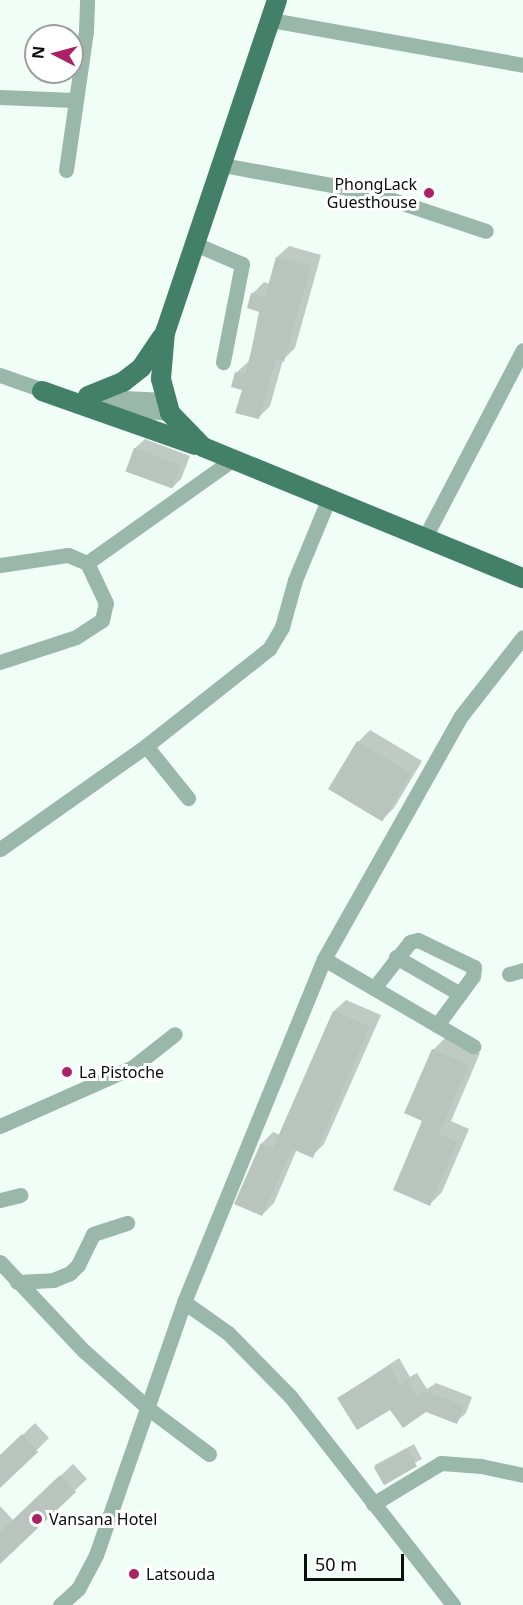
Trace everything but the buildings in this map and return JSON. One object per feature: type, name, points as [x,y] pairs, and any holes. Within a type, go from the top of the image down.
[{"type":"main road","points":[[203,447],[168,407],[161,363],[165,332],[277,0]]},
{"type":"main road","points":[[88,396],[123,382],[141,368],[165,332]]},
{"type":"main road","points":[[42,391],[203,447],[424,539],[520,572]]},
{"type":"street","points":[[66,170],[74,100],[86,31],[87,0]]},
{"type":"street","points":[[271,20],[523,65]]},
{"type":"street","points":[[0,97],[74,100]]},
{"type":"street","points":[[223,165],[369,192],[486,231]]},
{"type":"street","points":[[195,244],[242,264],[223,362]]},
{"type":"street","points":[[424,539],[523,350]]},
{"type":"street","points":[[0,375],[42,391],[127,411],[168,407]]},
{"type":"street","points":[[42,391],[168,407]]},
{"type":"street","points":[[87,563],[232,460]]},
{"type":"street","points":[[0,849],[146,746],[269,649],[282,627],[295,580],[329,498]]},
{"type":"street","points":[[0,565],[68,555],[87,563],[106,603],[102,620],[76,637],[0,662]]},
{"type":"street","points":[[60,1605],[78,1589],[96,1555],[149,1409],[184,1302],[324,959],[461,716],[523,637]]},
{"type":"street","points":[[146,746],[188,798]]},
{"type":"street","points":[[374,988],[404,945],[418,940],[474,967],[473,976],[437,1025]]},
{"type":"street","points":[[396,957],[460,994]]},
{"type":"street","points":[[324,959],[474,1046]]},
{"type":"street","points":[[0,1126],[133,1067],[175,1034]]},
{"type":"street","points":[[0,1200],[20,1195]]},
{"type":"street","points":[[17,1282],[53,1280],[70,1273],[78,1265],[93,1234],[127,1223]]},
{"type":"street","points":[[0,1262],[84,1351],[149,1409],[209,1454]]},
{"type":"street","points":[[184,1302],[228,1333],[290,1395],[453,1605]]},
{"type":"street","points":[[373,1504],[441,1463],[471,1464],[523,1475]]},
{"type":"place","name":"PhongLack Guesthouse","points":[[429,193]]},
{"type":"place","name":"La Pistoche","points":[[67,1072]]},
{"type":"place","name":"Vansana Hotel","points":[[37,1519]]},
{"type":"place","name":"Latsouda","points":[[134,1574]]}]
